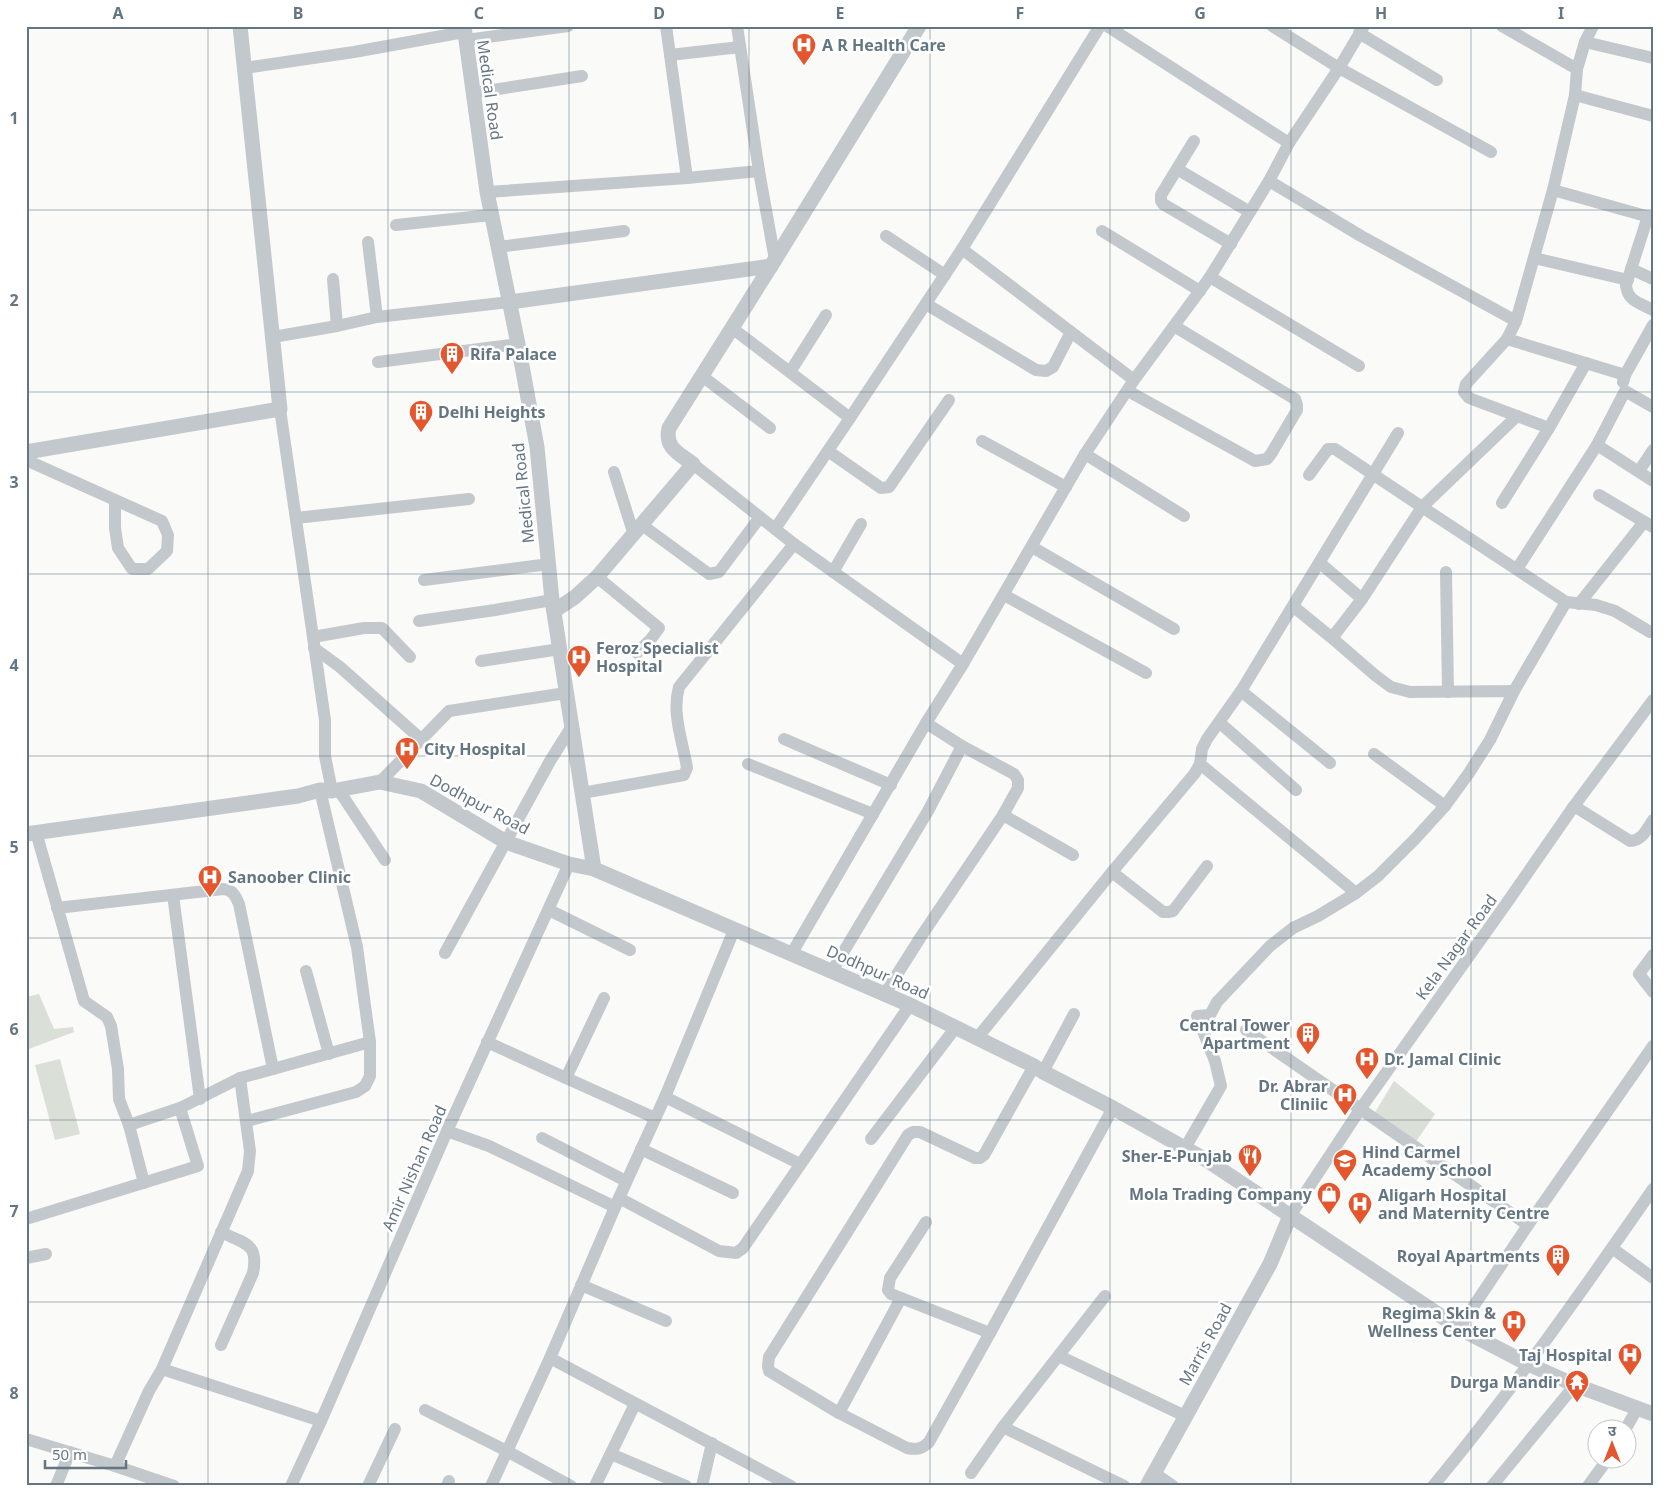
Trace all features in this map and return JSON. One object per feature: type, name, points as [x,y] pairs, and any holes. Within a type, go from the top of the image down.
[{"type":"street","points":[[240,26],[280,409],[324,720],[325,756],[357,947],[370,1042],[370,1076],[365,1086],[356,1092],[247,1121]]},
{"type":"street","points":[[245,68],[465,33],[568,26]]},
{"type":"street","points":[[666,26],[687,178]]},
{"type":"street","points":[[737,26],[773,263]]},
{"type":"street","points":[[919,26],[669,428],[667,436],[671,446],[794,544],[963,664]]},
{"type":"street","points":[[776,529],[945,276],[1100,26]]},
{"type":"street","points":[[1107,26],[1289,143]]},
{"type":"street","points":[[1272,26],[1339,68],[1491,152]]},
{"type":"street","points":[[1502,26],[1577,69]]},
{"type":"street","points":[[1549,428],[1469,398],[1464,392],[1466,384],[1507,339],[1516,321],[1553,190],[1575,95],[1577,69],[1585,42],[1593,26]]},
{"type":"street","points":[[792,953],[1004,595],[1085,454],[1131,385],[1210,278],[1269,182],[1289,143],[1362,30],[1437,80]]},
{"type":"street","name":"Medical Road","points":[[465,33],[491,215],[510,302],[537,446],[553,606],[594,869]]},
{"type":"street","points":[[1585,42],[1653,58]]},
{"type":"street","points":[[670,55],[740,46]]},
{"type":"street","points":[[473,93],[582,76]]},
{"type":"street","points":[[1575,95],[1653,116]]},
{"type":"street","points":[[1194,141],[1161,194],[1161,201],[1231,244]]},
{"type":"street","points":[[1177,169],[1250,212]]},
{"type":"street","points":[[487,192],[759,171]]},
{"type":"street","points":[[1269,182],[1377,245],[1516,321]]},
{"type":"street","points":[[1553,190],[1650,217],[1626,286],[1627,293],[1631,298],[1653,310]]},
{"type":"street","points":[[396,225],[491,215]]},
{"type":"street","points":[[498,247],[624,231]]},
{"type":"street","points":[[1102,231],[1200,291]]},
{"type":"street","points":[[886,236],[945,276]]},
{"type":"street","points":[[368,242],[377,317]]},
{"type":"street","points":[[962,249],[1071,332],[1131,385],[1255,461],[1267,459],[1297,410],[1295,399],[1174,326]]},
{"type":"street","points":[[1534,258],[1630,274],[1653,280]]},
{"type":"street","points":[[273,336],[337,326],[377,317],[510,302],[773,263]]},
{"type":"street","points":[[1210,278],[1360,366]]},
{"type":"street","points":[[333,279],[337,326]]},
{"type":"street","points":[[926,304],[1036,370],[1046,371],[1053,367],[1071,332]]},
{"type":"street","points":[[790,372],[826,315]]},
{"type":"street","points":[[1517,569],[1597,445],[1625,392],[1623,385],[1624,375],[1653,325]]},
{"type":"street","points":[[732,328],[850,418]]},
{"type":"street","points":[[1507,339],[1624,375]]},
{"type":"street","points":[[378,362],[518,344]]},
{"type":"street","points":[[1502,503],[1549,428],[1586,363]]},
{"type":"street","points":[[702,376],[770,428]]},
{"type":"street","points":[[1625,392],[1653,406]]},
{"type":"street","points":[[828,451],[881,488],[889,487],[949,400]]},
{"type":"street","points":[[26,452],[280,409]]},
{"type":"street","points":[[1332,638],[1362,599],[1422,507],[1516,416]]},
{"type":"street","points":[[978,1037],[1195,773],[1200,764],[1202,749],[1207,739],[1220,723],[1294,607],[1398,433]]},
{"type":"street","points":[[982,441],[1066,487]]},
{"type":"street","points":[[1597,445],[1653,481]]},
{"type":"street","points":[[1310,475],[1328,449],[1335,448],[1566,602],[1596,605],[1615,611],[1652,631]]},
{"type":"street","points":[[1638,471],[1653,450]]},
{"type":"street","points":[[1085,454],[1184,516]]},
{"type":"street","points":[[26,460],[162,521],[168,535],[167,551],[148,569],[132,569],[118,548],[114,528],[115,500]]},
{"type":"street","points":[[419,621],[495,610],[553,606],[575,597],[597,577],[693,464]]},
{"type":"street","points":[[614,472],[638,530],[708,574],[719,572],[760,517]]},
{"type":"street","points":[[1580,604],[1648,525],[1599,495]]},
{"type":"street","points":[[296,518],[469,499]]},
{"type":"street","points":[[833,572],[861,524]]},
{"type":"street","points":[[582,792],[684,775],[687,768],[675,699],[679,686],[794,544]]},
{"type":"street","points":[[1032,547],[1174,629]]},
{"type":"street","points":[[1320,563],[1362,599]]},
{"type":"street","points":[[424,580],[548,564]]},
{"type":"street","points":[[1446,572],[1448,692]]},
{"type":"street","points":[[597,577],[659,628],[637,653]]},
{"type":"street","points":[[1004,595],[1146,673]]},
{"type":"street","points":[[1185,1148],[1221,1086],[1215,1061],[1197,1016],[1210,1015],[1217,1002],[1270,946],[1292,928],[1318,916],[1356,893],[1390,864],[1445,806],[1469,774],[1490,740],[1514,691],[1566,602]]},
{"type":"street","points":[[1294,607],[1391,687],[1410,692],[1514,691]]},
{"type":"street","points":[[313,642],[364,628],[382,628],[410,657]]},
{"type":"street","points":[[313,642],[422,740]]},
{"type":"street","points":[[481,661],[560,649]]},
{"type":"street","points":[[1241,691],[1330,763]]},
{"type":"street","points":[[380,782],[449,711],[566,693]]},
{"type":"street","name":"Kela Nagar Road","points":[[1290,1216],[1361,1108],[1574,806],[1653,700]]},
{"type":"street","points":[[1220,723],[1296,790]]},
{"type":"street","points":[[884,995],[1003,815],[1018,788],[1018,780],[1014,774],[926,724]]},
{"type":"street","points":[[445,953],[550,761],[572,726]]},
{"type":"street","points":[[784,738],[891,784]]},
{"type":"street","points":[[832,971],[928,811],[962,746]]},
{"type":"street","points":[[1374,754],[1445,806]]},
{"type":"street","points":[[748,764],[873,814]]},
{"type":"street","points":[[1200,764],[1356,893]]},
{"type":"street","name":"Dodhpur Road","points":[[31,833],[298,796],[380,782],[421,791],[506,842],[569,864],[594,869],[792,953],[978,1037],[1113,1108],[1208,1161],[1459,1328],[1528,1364],[1575,1385],[1653,1414]]},
{"type":"street","points":[[330,790],[385,860]]},
{"type":"street","points":[[1574,806],[1630,841],[1636,841],[1640,838],[1653,820]]},
{"type":"street","points":[[1003,815],[1073,855]]},
{"type":"street","points":[[31,833],[57,908],[84,1001],[107,1017],[111,1026],[118,1070],[119,1099],[144,1183]]},
{"type":"street","name":"Amir Nishan Road","points":[[291,1486],[487,1042],[569,864]]},
{"type":"street","points":[[1112,872],[1162,912],[1168,912],[1173,911],[1207,866]]},
{"type":"street","points":[[57,908],[223,889],[230,890],[235,894],[239,904],[273,1069]]},
{"type":"street","points":[[173,895],[200,1099]]},
{"type":"street","points":[[549,910],[630,950]]},
{"type":"street","points":[[491,1486],[550,1358],[617,1202],[665,1097],[734,930]]},
{"type":"street","points":[[1653,955],[1639,974],[1653,992]]},
{"type":"street","points":[[306,971],[329,1054]]},
{"type":"street","points":[[566,1078],[604,998]]},
{"type":"street","points":[[447,1132],[488,1146],[617,1202],[719,1251],[736,1253],[743,1248],[756,1230],[910,1005]]},
{"type":"street","points":[[1074,1014],[984,1155],[980,1158],[975,1158],[920,1132],[908,1134],[769,1357],[769,1371],[839,1413],[907,1448],[916,1450],[923,1448],[990,1333],[1113,1108]]},
{"type":"street","points":[[871,1139],[956,1028]]},
{"type":"street","points":[[1246,1030],[1528,1225]]},
{"type":"street","points":[[128,1125],[180,1108],[240,1078],[370,1042]]},
{"type":"street","points":[[487,1042],[655,1118]]},
{"type":"street","points":[[1459,1328],[1528,1225],[1653,1046]]},
{"type":"street","points":[[116,1466],[149,1391],[162,1369],[248,1171],[250,1151],[240,1078]]},
{"type":"street","points":[[665,1097],[800,1164]]},
{"type":"street","points":[[26,1219],[198,1166],[180,1108]]},
{"type":"street","points":[[542,1138],[626,1182]]},
{"type":"street","points":[[641,1149],[732,1193]]},
{"type":"street","points":[[1434,1486],[1528,1364],[1653,1189]]},
{"type":"street","name":"Marris Road","points":[[1150,1480],[1270,1264],[1290,1216]]},
{"type":"street","points":[[926,1222],[890,1278],[888,1290],[891,1294],[990,1333]]},
{"type":"street","points":[[221,1232],[248,1245],[253,1250],[256,1261],[253,1273],[221,1345]]},
{"type":"street","points":[[1612,1248],[1653,1278]]},
{"type":"street","points":[[26,1258],[46,1254]]},
{"type":"street","points":[[581,1285],[666,1322]]},
{"type":"street","points":[[971,1473],[1003,1427],[1105,1296]]},
{"type":"street","points":[[839,1413],[901,1298]]},
{"type":"street","points":[[1059,1356],[1185,1416]]},
{"type":"street","points":[[550,1358],[790,1486]]},
{"type":"street","points":[[162,1369],[321,1421]]},
{"type":"street","points":[[1492,1486],[1575,1385]]},
{"type":"street","points":[[595,1486],[635,1404]]},
{"type":"street","points":[[1631,1420],[1637,1409]]},
{"type":"street","points":[[425,1410],[571,1486]]},
{"type":"street","points":[[1003,1427],[1124,1486]]},
{"type":"street","points":[[368,1486],[395,1429]]},
{"type":"street","points":[[26,1438],[116,1466],[149,1482],[174,1486]]},
{"type":"street","points":[[702,1486],[712,1443]]},
{"type":"street","points":[[56,1486],[70,1452]]},
{"type":"street","points":[[611,1454],[686,1486]]},
{"type":"street","points":[[1588,1486],[1600,1470]]},
{"type":"street","points":[[1150,1480],[1173,1486]]},
{"type":"shaded area","points":[[39,994],[54,1029],[73,1027],[74,1032],[26,1050],[26,997]]},
{"type":"shaded area","points":[[60,1059],[80,1134],[55,1140],[35,1065]]},
{"type":"shaded area","points":[[1394,1081],[1435,1114],[1415,1143],[1374,1114]]},
{"type":"place","name":"A R Health Care","points":[[804,66]]},
{"type":"place","name":"Rifa Palace","points":[[452,375]]},
{"type":"place","name":"Delhi Heights","points":[[421,433]]},
{"type":"place","name":"Feroz Specialist Hospital","points":[[579,678]]},
{"type":"place","name":"City Hospital","points":[[407,770]]},
{"type":"place","name":"Sanoober Clinic","points":[[210,898]]},
{"type":"place","name":"Central Tower Apartment","points":[[1308,1055]]},
{"type":"place","name":"Dr. Jamal Clinic","points":[[1367,1080]]},
{"type":"place","name":"Dr. Abrar Cliniic","points":[[1345,1116]]},
{"type":"place","name":"Sher-E-Punjab","points":[[1250,1177]]},
{"type":"place","name":"Hind Carmel Academy School","points":[[1345,1182]]},
{"type":"place","name":"Mola Trading Company","points":[[1329,1215]]},
{"type":"place","name":"Aligarh Hospital and Maternity Centre","points":[[1360,1225]]},
{"type":"place","name":"Royal Apartments","points":[[1558,1277]]},
{"type":"place","name":"Regima Skin & Wellness Center","points":[[1514,1343]]},
{"type":"place","name":"Taj Hospital","points":[[1630,1376]]},
{"type":"place","name":"Durga Mandir","points":[[1577,1403]]}]
